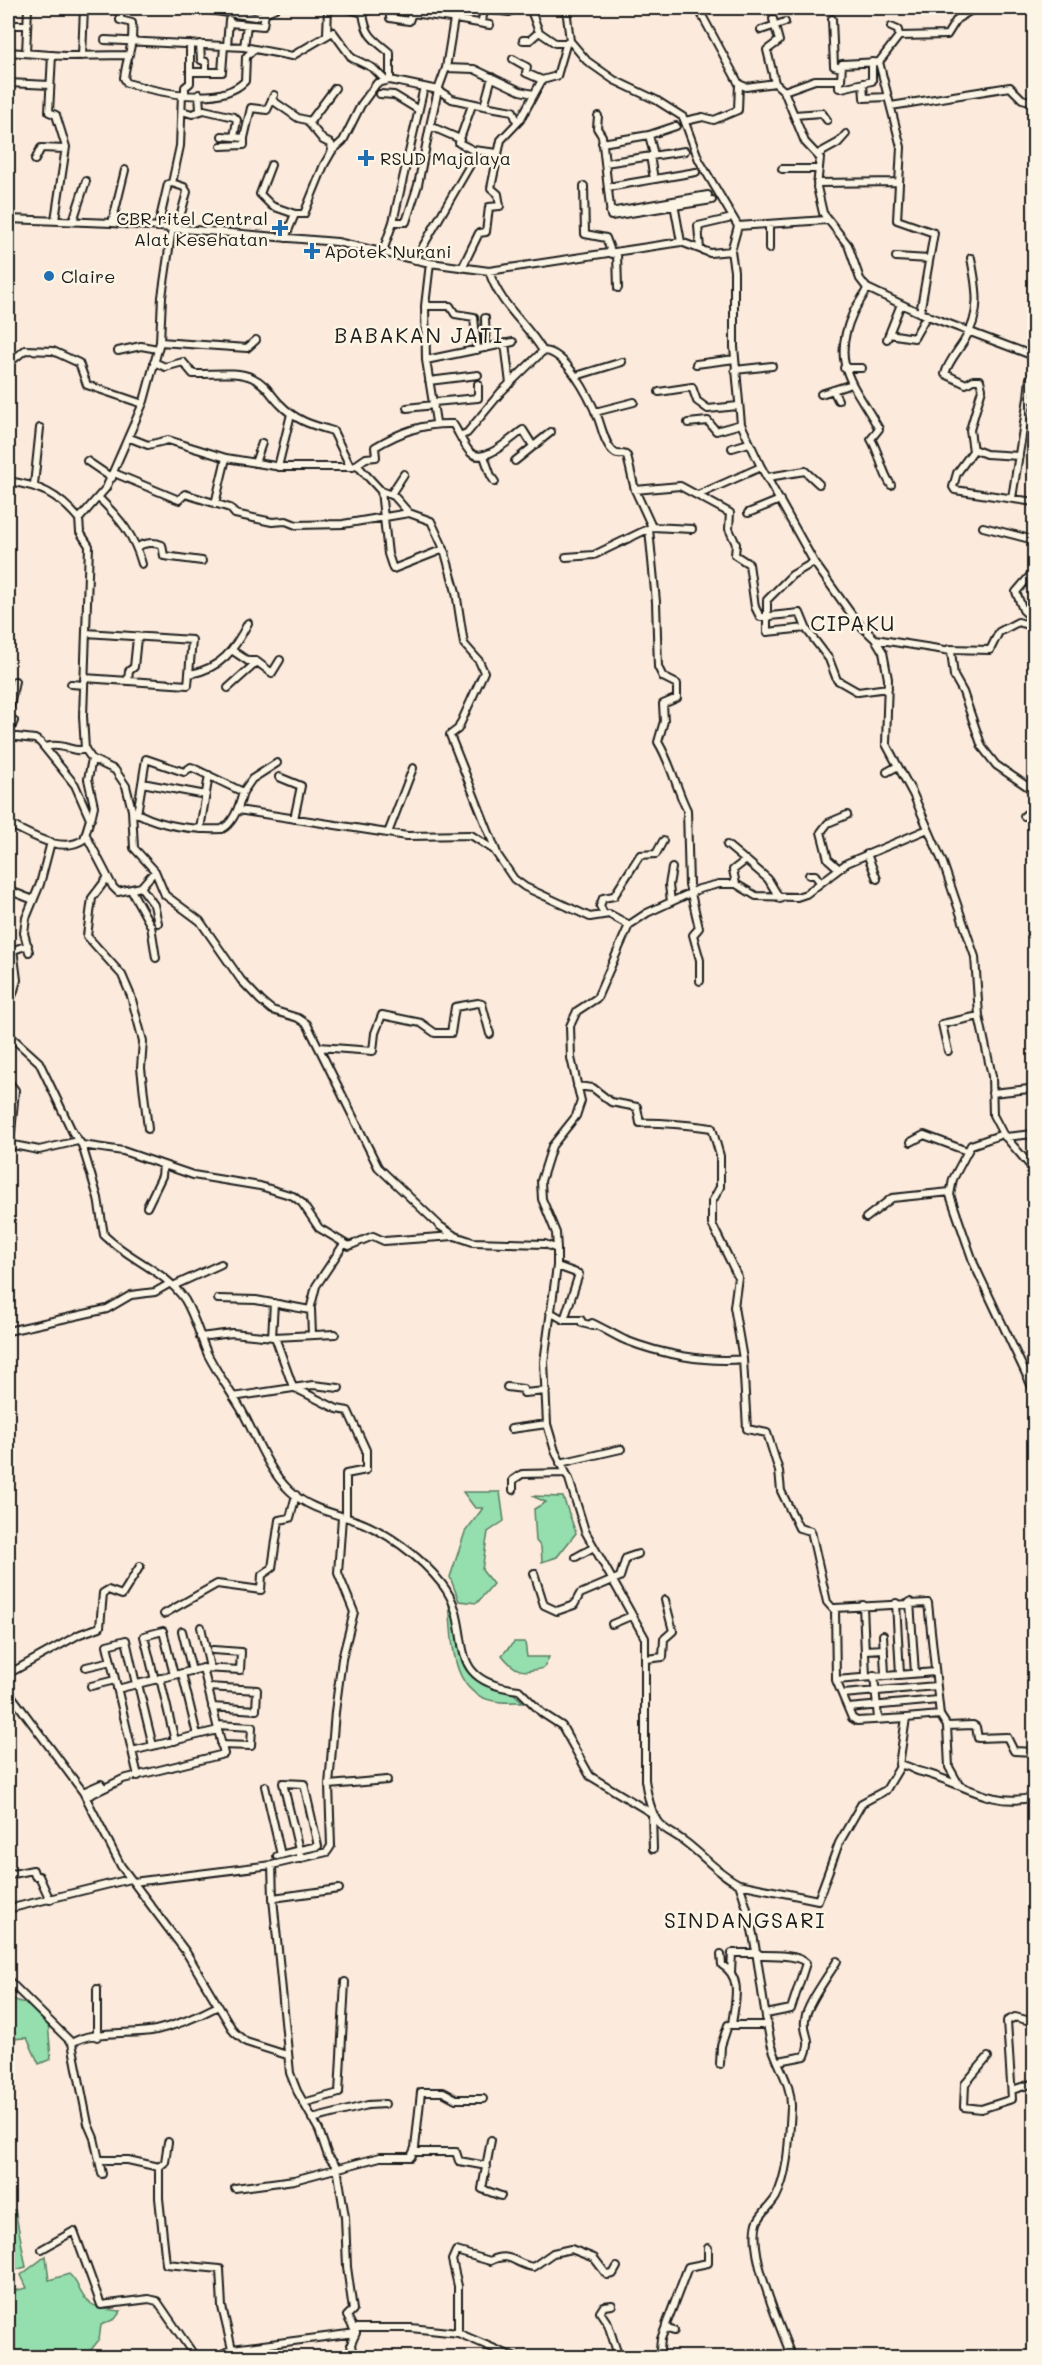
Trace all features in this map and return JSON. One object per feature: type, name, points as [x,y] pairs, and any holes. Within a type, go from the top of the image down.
[{"type":"street","points":[[26,53],[28,8]]},
{"type":"street","points":[[82,56],[84,8]]},
{"type":"street","points":[[120,8],[120,20],[132,23],[133,43],[127,55],[125,82],[155,91],[224,94],[242,84],[246,78],[246,57],[253,50]]},
{"type":"street","points":[[196,8],[257,16],[271,9]]},
{"type":"street","points":[[237,8],[237,15]]},
{"type":"street","points":[[257,16],[258,8]]},
{"type":"street","points":[[327,34],[328,8]]},
{"type":"street","points":[[346,8],[363,13],[374,8]]},
{"type":"street","points":[[390,8],[390,18],[405,22],[409,21],[411,13],[420,11],[490,25]]},
{"type":"street","points":[[393,222],[406,222],[418,185],[429,126],[446,68],[453,8]]},
{"type":"street","points":[[481,24],[485,9],[508,12],[515,8]]},
{"type":"street","points":[[530,8],[539,32],[555,43],[568,43],[597,70],[673,110],[686,121],[699,160],[738,226],[731,251],[735,370],[741,424],[761,467],[814,562],[856,622],[875,639],[885,659],[888,688],[885,739],[928,829],[957,898],[975,957],[979,1016],[990,1065],[993,1115],[1004,1135],[1035,1170]]},
{"type":"street","points":[[513,59],[527,67],[526,73],[542,80],[557,76],[568,43],[566,8]]},
{"type":"street","points":[[686,121],[700,117],[720,117],[738,110],[739,84],[698,8]]},
{"type":"street","points":[[838,80],[839,88],[872,81],[875,62],[899,36],[947,35],[957,19],[975,8]]},
{"type":"street","points":[[229,23],[263,26],[271,9]]},
{"type":"street","points":[[363,13],[369,35],[375,43],[390,53],[388,80]]},
{"type":"street","points":[[191,72],[223,71],[229,14]]},
{"type":"street","points":[[832,19],[834,66],[841,68]]},
{"type":"street","points":[[761,30],[775,23],[785,22]]},
{"type":"street","points":[[775,23],[779,41],[767,50],[775,83],[784,91],[805,142],[818,154],[818,183],[826,220],[848,245],[860,279],[867,288],[924,314],[1035,356]]},
{"type":"street","points":[[8,25],[27,25]]},
{"type":"street","points":[[244,47],[248,25]]},
{"type":"street","points":[[891,27],[898,30],[899,36]]},
{"type":"street","points":[[105,40],[244,47],[292,56],[333,32],[352,58],[373,68],[388,80],[438,90],[452,99],[472,105],[513,111],[517,122]]},
{"type":"street","points":[[523,40],[529,40],[539,32]]},
{"type":"street","points":[[172,183],[180,146],[183,94],[185,87],[190,83],[190,44]]},
{"type":"street","points":[[200,45],[201,60],[206,62],[206,72]]},
{"type":"street","points":[[8,52],[82,56],[127,55]]},
{"type":"street","points":[[52,55],[49,112],[56,115],[65,149],[56,220]]},
{"type":"street","points":[[784,91],[815,80],[838,80],[842,78],[841,68],[844,63],[875,62]]},
{"type":"street","points":[[875,62],[891,106],[901,147],[897,220],[934,232],[924,314],[914,338],[888,337],[901,304]]},
{"type":"street","points":[[446,68],[474,69],[519,91],[533,94]]},
{"type":"street","points":[[484,105],[492,77]]},
{"type":"street","points":[[271,165],[260,194],[272,206],[295,214],[304,214],[332,151],[343,141],[372,87],[388,80]]},
{"type":"street","points":[[462,268],[479,233],[486,232],[489,207],[500,206],[498,194],[491,188],[501,140],[517,122],[542,80]]},
{"type":"street","points":[[8,83],[50,85]]},
{"type":"street","points":[[739,84],[746,87],[775,83]]},
{"type":"street","points":[[862,83],[864,98],[888,97]]},
{"type":"street","points":[[383,251],[393,222],[417,109],[424,87]]},
{"type":"street","points":[[891,106],[1010,87],[1022,99],[1035,102]]},
{"type":"street","points":[[310,122],[335,88]]},
{"type":"street","points":[[199,94],[200,110]]},
{"type":"street","points":[[380,94],[394,95],[417,109]]},
{"type":"street","points":[[221,146],[244,146],[251,108],[267,110],[273,97],[298,118],[310,122]]},
{"type":"street","points":[[472,105],[460,144],[473,150],[498,153]]},
{"type":"street","points":[[182,111],[192,114],[200,110],[237,118],[234,137]]},
{"type":"street","points":[[794,115],[822,112],[827,120]]},
{"type":"street","points":[[598,116],[597,128],[601,133],[610,212],[710,198]]},
{"type":"street","points":[[310,122],[319,136],[332,144],[332,151]]},
{"type":"street","points":[[429,126],[460,139]]},
{"type":"street","points":[[602,143],[649,135],[676,126]]},
{"type":"street","points":[[818,154],[838,143],[846,134]]},
{"type":"street","points":[[649,135],[654,179]]},
{"type":"street","points":[[222,136],[244,138]]},
{"type":"street","points":[[35,160],[41,148],[65,149]]},
{"type":"street","points":[[605,163],[685,151]]},
{"type":"street","points":[[415,260],[429,232],[459,189],[470,165]]},
{"type":"street","points":[[782,169],[819,169]]},
{"type":"street","points":[[112,223],[125,170]]},
{"type":"street","points":[[608,186],[696,172]]},
{"type":"street","points":[[73,221],[86,181]]},
{"type":"street","points":[[818,183],[898,182]]},
{"type":"street","points":[[79,519],[97,501],[113,475],[143,404],[159,346],[162,297],[175,228],[187,192],[184,187],[168,183],[158,227]]},
{"type":"street","points":[[8,185],[8,196]]},
{"type":"street","points":[[584,186],[585,234],[604,237],[614,253],[618,288]]},
{"type":"street","points":[[674,204],[681,242]]},
{"type":"street","points":[[285,238],[295,214]]},
{"type":"street","points":[[8,219],[112,223],[337,242],[430,263],[489,271],[681,242],[710,253],[731,251]]},
{"type":"street","points":[[700,249],[698,226],[728,219]]},
{"type":"street","points":[[738,226],[826,220]]},
{"type":"street","points":[[769,224],[769,249]]},
{"type":"street","points":[[896,257],[929,259]]},
{"type":"street","points":[[971,258],[977,308],[970,332],[945,374],[966,384],[973,380],[982,383],[970,428],[974,449],[957,473],[954,489],[1035,502]]},
{"type":"street","points":[[430,263],[425,306],[426,360],[436,422]]},
{"type":"street","points":[[489,271],[505,305],[533,335],[543,351],[556,355],[576,376],[595,412],[609,446],[615,453],[627,456],[635,490],[650,528],[656,600],[658,667],[663,677],[677,684],[677,698],[663,704],[664,720],[658,742],[677,780],[682,801],[687,810],[691,893],[699,928],[693,935],[700,960],[700,981]]},
{"type":"street","points":[[867,288],[850,322],[844,345],[844,368],[879,429],[871,440],[880,452],[884,474],[891,485]]},
{"type":"street","points":[[425,306],[450,306],[455,315],[474,317],[477,350]]},
{"type":"street","points":[[485,318],[486,348]]},
{"type":"street","points":[[118,351],[141,346],[247,348],[256,340]]},
{"type":"street","points":[[426,360],[513,342]]},
{"type":"street","points":[[505,343],[510,384]]},
{"type":"street","points":[[8,364],[29,349],[53,351],[80,365],[87,385],[143,404]]},
{"type":"street","points":[[462,435],[543,351]]},
{"type":"street","points":[[696,364],[735,359]]},
{"type":"street","points":[[154,362],[165,367],[183,362],[193,374],[230,374],[253,378],[263,384],[291,414],[304,423],[333,430],[353,466],[381,491],[391,494],[409,513],[431,521],[444,549],[456,592],[464,644],[479,661],[484,672],[458,729],[450,736],[497,853],[514,879],[525,887],[590,917],[604,914],[614,916],[629,925]]},
{"type":"street","points":[[576,376],[622,362]]},
{"type":"street","points":[[735,370],[772,366]]},
{"type":"street","points":[[844,368],[862,368]]},
{"type":"street","points":[[1012,498],[1024,423],[1031,398],[1030,378],[1035,374]]},
{"type":"street","points":[[429,381],[478,375]]},
{"type":"street","points":[[407,408],[478,398],[478,384]]},
{"type":"street","points":[[821,394],[852,384]]},
{"type":"street","points":[[659,392],[692,387],[697,401],[708,409],[738,406]]},
{"type":"street","points":[[833,390],[838,400]]},
{"type":"street","points":[[595,412],[634,402]]},
{"type":"street","points":[[278,467],[291,414]]},
{"type":"street","points":[[688,423],[708,421],[714,431],[741,424]]},
{"type":"street","points":[[130,438],[148,445],[168,440],[226,458],[278,467],[353,466],[366,458],[376,457],[375,447],[391,437],[436,422],[453,424],[462,435],[470,453],[484,456],[523,430],[533,446]]},
{"type":"street","points":[[1024,423],[1035,425]]},
{"type":"street","points":[[34,486],[40,428]]},
{"type":"street","points":[[515,460],[551,432]]},
{"type":"street","points":[[255,463],[262,443]]},
{"type":"street","points":[[732,448],[749,443]]},
{"type":"street","points":[[974,449],[986,454],[1019,456]]},
{"type":"street","points":[[484,456],[490,476],[495,482]]},
{"type":"street","points":[[215,504],[226,458]]},
{"type":"street","points":[[87,461],[113,475],[169,497],[179,500],[185,494],[230,508],[234,514],[272,522],[329,525],[409,513]]},
{"type":"street","points":[[698,495],[761,467]]},
{"type":"street","points":[[768,477],[791,472],[809,472],[817,481]]},
{"type":"street","points":[[391,494],[404,474]]},
{"type":"street","points":[[8,481],[34,486],[53,495],[79,519],[80,532],[90,552],[84,681],[85,749],[92,759],[119,774],[126,786],[134,812],[160,823],[200,829],[225,828],[237,810],[243,792],[252,779],[277,763]]},
{"type":"street","points":[[635,490],[675,486],[698,495],[730,513],[729,530],[736,544],[735,555],[749,564],[755,607],[760,617],[768,618],[799,612],[806,628],[824,650],[835,678],[858,692],[888,688]]},
{"type":"street","points":[[381,491],[386,539],[393,569],[444,549]]},
{"type":"street","points":[[748,513],[780,500]]},
{"type":"street","points":[[97,501],[126,525],[142,564]]},
{"type":"street","points":[[983,527],[1035,540]]},
{"type":"street","points":[[566,557],[594,555],[650,528],[692,529]]},
{"type":"street","points":[[137,548],[142,544],[158,543],[162,544],[164,556],[202,561]]},
{"type":"street","points":[[806,628],[769,632],[768,597],[792,575],[814,562]]},
{"type":"street","points":[[875,639],[948,649],[990,651],[1000,632],[1020,621],[1028,626],[1034,622],[1023,610],[1016,592],[1035,571]]},
{"type":"street","points":[[190,674],[206,669],[233,651],[248,623]]},
{"type":"street","points":[[71,684],[84,681],[128,680],[188,685],[192,640],[86,633]]},
{"type":"street","points":[[128,680],[129,671],[134,667],[137,638]]},
{"type":"street","points":[[948,649],[953,655],[954,676],[963,692],[976,735],[987,755],[1004,771],[1035,791]]},
{"type":"street","points":[[233,651],[248,661],[258,662],[273,673],[280,660]]},
{"type":"street","points":[[228,688],[258,662]]},
{"type":"street","points":[[15,681],[8,717],[14,721],[8,736],[35,739],[45,747],[75,785],[90,819]]},
{"type":"street","points":[[45,747],[62,745],[75,751],[85,749]]},
{"type":"street","points":[[8,826],[51,842],[73,844],[86,835],[94,806],[88,783],[92,759]]},
{"type":"street","points":[[243,792],[191,767],[184,772],[146,759],[134,812],[134,848],[155,871],[162,892],[200,921],[241,980],[272,1011],[298,1018],[307,1024],[378,1167],[455,1236]]},
{"type":"street","points":[[887,772],[898,766]]},
{"type":"street","points":[[388,833],[413,768]]},
{"type":"street","points":[[200,829],[209,775]]},
{"type":"street","points":[[279,777],[301,786],[294,819]]},
{"type":"street","points":[[142,783],[206,795]]},
{"type":"street","points":[[1024,816],[1035,808]]},
{"type":"street","points":[[237,810],[409,837],[471,835],[497,853]]},
{"type":"street","points":[[838,868],[828,859],[820,832],[828,823],[848,815]]},
{"type":"street","points":[[653,1849],[653,1814],[645,1780],[643,1695],[645,1638],[585,1531],[548,1424],[544,1362],[557,1266],[557,1249],[556,1233],[542,1199],[541,1181],[552,1146],[579,1108],[580,1095],[571,1058],[570,1026],[573,1015],[597,998],[629,925],[636,918],[691,893],[719,884],[736,884],[754,896],[780,899],[806,894],[838,868],[928,829]]},
{"type":"street","points":[[86,835],[118,892],[143,886],[155,871]]},
{"type":"street","points":[[604,914],[600,906],[603,898],[614,896],[640,855],[656,854],[663,841]]},
{"type":"street","points":[[8,998],[14,994],[17,983],[10,950],[29,948],[24,931],[31,899],[40,884],[51,842]]},
{"type":"street","points":[[727,845],[768,879],[780,899]]},
{"type":"street","points":[[867,854],[877,879]]},
{"type":"street","points":[[736,884],[734,870],[745,860]]},
{"type":"street","points":[[671,902],[669,885],[672,868]]},
{"type":"street","points":[[809,875],[815,875],[820,882]]},
{"type":"street","points":[[108,877],[92,898],[87,934],[122,975],[131,996],[143,1041],[141,1068],[148,1129]]},
{"type":"street","points":[[143,886],[154,904],[158,923]]},
{"type":"street","points":[[8,890],[31,899]]},
{"type":"street","points":[[131,890],[151,926],[156,958]]},
{"type":"street","points":[[319,1047],[373,1051],[375,1033],[382,1015],[421,1023],[435,1034],[450,1033],[455,1007],[479,1003],[482,1004],[490,1034]]},
{"type":"street","points":[[948,1051],[942,1024],[979,1016]]},
{"type":"street","points":[[8,1034],[39,1062],[80,1143],[98,1198],[104,1234],[171,1285],[188,1307],[200,1337],[276,1473],[296,1495],[326,1513],[379,1530],[429,1569],[444,1586],[470,1668],[477,1678],[501,1689],[519,1690],[542,1713],[562,1726],[590,1776],[653,1814],[664,1829],[684,1841],[723,1876],[740,1884],[818,1900],[839,1844],[862,1803],[885,1790],[899,1765],[906,1718]]},
{"type":"street","points":[[8,1080],[15,1090],[9,1144],[39,1150],[80,1143],[123,1151],[193,1175],[260,1186],[293,1196],[302,1203],[318,1228],[344,1244],[353,1246],[373,1236],[384,1241],[455,1236],[473,1242],[545,1244],[557,1249]]},
{"type":"street","points":[[577,1086],[593,1088],[611,1102],[637,1107],[640,1123],[686,1123],[695,1127],[712,1128],[720,1156],[720,1187],[713,1198],[712,1224],[738,1276],[734,1307],[744,1359],[747,1429],[767,1433],[779,1471],[782,1493],[799,1528],[810,1529],[827,1602],[835,1611],[836,1680],[855,1720],[940,1715]]},
{"type":"street","points":[[992,1093],[1029,1089]]},
{"type":"street","points":[[950,1195],[953,1179],[974,1142],[1004,1135],[1035,1134]]},
{"type":"street","points":[[911,1142],[926,1136],[967,1151]]},
{"type":"street","points":[[147,1207],[162,1176],[163,1165]]},
{"type":"street","points":[[866,1218],[892,1198],[950,1192],[974,1264],[1035,1391]]},
{"type":"street","points":[[712,1211],[716,1203]]},
{"type":"street","points":[[312,1335],[311,1309],[316,1286],[344,1244]]},
{"type":"street","points":[[8,1331],[107,1309],[131,1295],[155,1292],[221,1264]]},
{"type":"street","points":[[557,1266],[579,1274],[564,1320]]},
{"type":"street","points":[[218,1299],[252,1299],[311,1309]]},
{"type":"street","points":[[8,1909],[131,1881],[272,1864],[327,1852],[332,1846],[329,1785],[339,1684],[354,1612],[338,1573],[344,1517],[345,1475],[348,1472],[366,1470],[366,1450],[348,1411],[337,1409],[293,1388],[273,1337],[274,1303]]},
{"type":"street","points":[[550,1312],[564,1320],[580,1320],[582,1323],[593,1326],[592,1323],[624,1339],[674,1353],[715,1360],[744,1359]]},
{"type":"street","points":[[200,1337],[232,1333],[273,1337],[335,1334]]},
{"type":"street","points":[[233,1397],[313,1385],[339,1388]]},
{"type":"street","points":[[507,1387],[523,1389],[524,1393],[546,1391]]},
{"type":"street","points":[[511,1429],[548,1424]]},
{"type":"street","points":[[560,1462],[621,1449]]},
{"type":"street","points":[[513,1490],[513,1480],[520,1474],[566,1473]]},
{"type":"street","points":[[164,1614],[216,1584],[261,1590],[262,1575],[272,1568],[274,1561],[279,1520],[290,1518],[296,1495]]},
{"type":"street","points":[[576,1557],[594,1547]]},
{"type":"street","points":[[534,1573],[544,1605],[557,1611],[574,1605],[580,1594],[613,1582],[620,1577],[627,1557],[638,1554]]},
{"type":"street","points":[[8,1674],[77,1635],[100,1627],[105,1591],[122,1594],[140,1566]]},
{"type":"street","points":[[646,1659],[664,1656],[664,1639],[673,1631],[665,1600]]},
{"type":"street","points":[[835,1611],[838,1607],[863,1605],[910,1602],[926,1602],[929,1605],[940,1715],[947,1726],[947,1760],[959,1785]]},
{"type":"street","points":[[910,1602],[915,1673]]},
{"type":"street","points":[[896,1603],[900,1674]]},
{"type":"street","points":[[863,1605],[866,1677]]},
{"type":"street","points":[[612,1624],[631,1616]]},
{"type":"street","points":[[84,1795],[101,1784],[103,1788],[123,1779],[223,1754],[207,1687],[207,1668],[201,1627]]},
{"type":"street","points":[[174,1675],[163,1631],[144,1636],[175,1741]]},
{"type":"street","points":[[182,1631],[192,1671]]},
{"type":"street","points":[[883,1635],[885,1674]]},
{"type":"street","points":[[138,1776],[107,1645],[126,1640],[153,1746]]},
{"type":"street","points":[[865,1650],[884,1649]]},
{"type":"street","points":[[117,1689],[207,1668],[240,1670],[241,1652],[213,1650]]},
{"type":"street","points":[[86,1667],[111,1661]]},
{"type":"street","points":[[836,1680],[885,1674],[935,1672]]},
{"type":"street","points":[[182,1673],[197,1736]]},
{"type":"street","points":[[874,1675],[877,1690],[875,1706],[878,1719]]},
{"type":"street","points":[[91,1686],[115,1680]]},
{"type":"street","points":[[843,1694],[936,1686]]},
{"type":"street","points":[[207,1687],[257,1690],[256,1710],[212,1707]]},
{"type":"street","points":[[8,1691],[84,1795],[110,1848],[131,1881],[186,1952],[239,2038],[269,2051],[287,2055]]},
{"type":"street","points":[[848,1708],[938,1700]]},
{"type":"street","points":[[947,1726],[973,1725],[976,1727],[978,1738],[1007,1737],[1014,1751],[1035,1752]]},
{"type":"street","points":[[132,1751],[197,1736],[217,1728],[252,1727],[251,1746],[221,1745]]},
{"type":"street","points":[[899,1765],[938,1775],[990,1799],[1007,1801],[1035,1797]]},
{"type":"street","points":[[329,1785],[387,1780]]},
{"type":"street","points":[[265,1786],[279,1855],[299,1850],[318,1846],[304,1784],[284,1783],[299,1850],[301,1858]]},
{"type":"street","points":[[272,1864],[287,2055],[290,2073],[303,2103],[320,2130],[328,2156],[337,2168],[345,2217],[347,2267],[353,2310],[348,2316],[355,2331],[351,2344],[353,2358]]},
{"type":"street","points":[[8,1875],[33,1870],[35,1876],[39,1876],[50,1900]]},
{"type":"street","points":[[740,1884],[758,1954],[772,2048],[791,2093],[789,2131],[779,2188],[775,2199],[758,2223],[757,2246],[767,2290],[792,2358]]},
{"type":"street","points":[[273,1898],[290,1894],[339,1890]]},
{"type":"street","points":[[731,1975],[732,1953],[787,1957],[806,1961],[791,2009],[766,2014]]},
{"type":"street","points":[[721,1954],[722,1965],[728,1968],[738,1995],[732,2025]]},
{"type":"street","points":[[779,2061],[805,2056],[810,2042],[805,2029],[805,2015],[837,1961]]},
{"type":"street","points":[[8,1980],[72,2043],[88,2124],[94,2138],[102,2174]]},
{"type":"street","points":[[303,2103],[339,2093],[345,1982]]},
{"type":"street","points":[[97,1989],[97,2037]]},
{"type":"street","points":[[72,2043],[97,2037],[157,2030],[194,2018],[218,2006]]},
{"type":"street","points":[[988,2057],[965,2084],[963,2106],[981,2109],[1010,2100],[1012,2090],[1007,2053],[1007,2021],[1016,2018],[1035,2022]]},
{"type":"street","points":[[720,2064],[721,2045],[728,2026],[768,2025]]},
{"type":"street","points":[[1012,2090],[1035,2084]]},
{"type":"street","points":[[235,2188],[294,2180],[383,2156],[411,2157],[415,2152],[421,2092],[443,2092],[456,2099],[483,2099]]},
{"type":"street","points":[[312,2119],[368,2104],[385,2104]]},
{"type":"street","points":[[491,2140],[482,2190],[501,2196]]},
{"type":"street","points":[[159,2167],[165,2162],[168,2142]]},
{"type":"street","points":[[415,2152],[456,2152],[459,2161],[487,2166]]},
{"type":"street","points":[[99,2160],[134,2160],[159,2167]]},
{"type":"street","points":[[159,2167],[166,2264],[220,2269],[222,2308],[232,2349]]},
{"type":"street","points":[[42,2249],[74,2231],[101,2305],[149,2299],[157,2301],[196,2358]]},
{"type":"street","points":[[659,2358],[661,2339],[687,2268],[708,2263],[708,2248]]},
{"type":"street","points":[[458,2333],[458,2289],[452,2260],[456,2251],[489,2261],[500,2256],[509,2257],[533,2267],[554,2253],[571,2249],[594,2258],[607,2275],[614,2274],[617,2266]]},
{"type":"street","points":[[612,2305],[604,2306],[600,2312],[608,2324],[619,2358]]},
{"type":"street","points":[[666,2325],[668,2329],[674,2331]]},
{"type":"street","points":[[215,2358],[232,2349],[355,2331],[411,2328],[458,2333],[516,2358]]},
{"type":"green space","points":[[463,1492],[500,1492],[504,1521],[488,1532],[482,1570],[493,1584],[477,1603],[459,1601],[450,1577],[465,1532],[483,1508],[475,1508]]},
{"type":"green space","points":[[532,1496],[563,1497],[576,1533],[557,1557],[542,1562],[541,1547],[536,1541],[534,1509],[546,1502]]},
{"type":"green space","points":[[449,1604],[472,1668],[487,1680],[505,1686],[523,1702],[494,1701],[479,1696],[469,1687],[456,1663]]},
{"type":"green space","points":[[514,1642],[525,1642],[527,1657],[549,1657],[544,1668],[525,1671],[512,1665],[502,1655]]},
{"type":"green space","points":[[13,1999],[26,2004],[48,2022],[51,2059],[39,2064],[27,2038],[8,2039],[8,2002]]},
{"type":"green space","points":[[8,2210],[15,2210],[26,2267],[8,2272]]},
{"type":"green space","points":[[46,2256],[49,2280],[69,2274],[89,2302],[104,2309],[121,2311],[115,2319],[101,2325],[99,2340],[86,2356],[8,2358],[8,2292],[27,2288],[21,2275]]},
{"type":"place","name":"RSUD Majalaya","points":[[366,158]]},
{"type":"place","name":"CBR ritel Central Alat Kesehatan","points":[[280,228]]},
{"type":"place","name":"Apotek Nurani","points":[[312,251]]},
{"type":"place","name":"Claire","points":[[49,276]]},
{"type":"district","name":"BABAKAN JATI","points":[[419,334]]},
{"type":"district","name":"CIPAKU","points":[[853,622]]},
{"type":"district","name":"SINDANGSARI","points":[[745,1919]]}]
